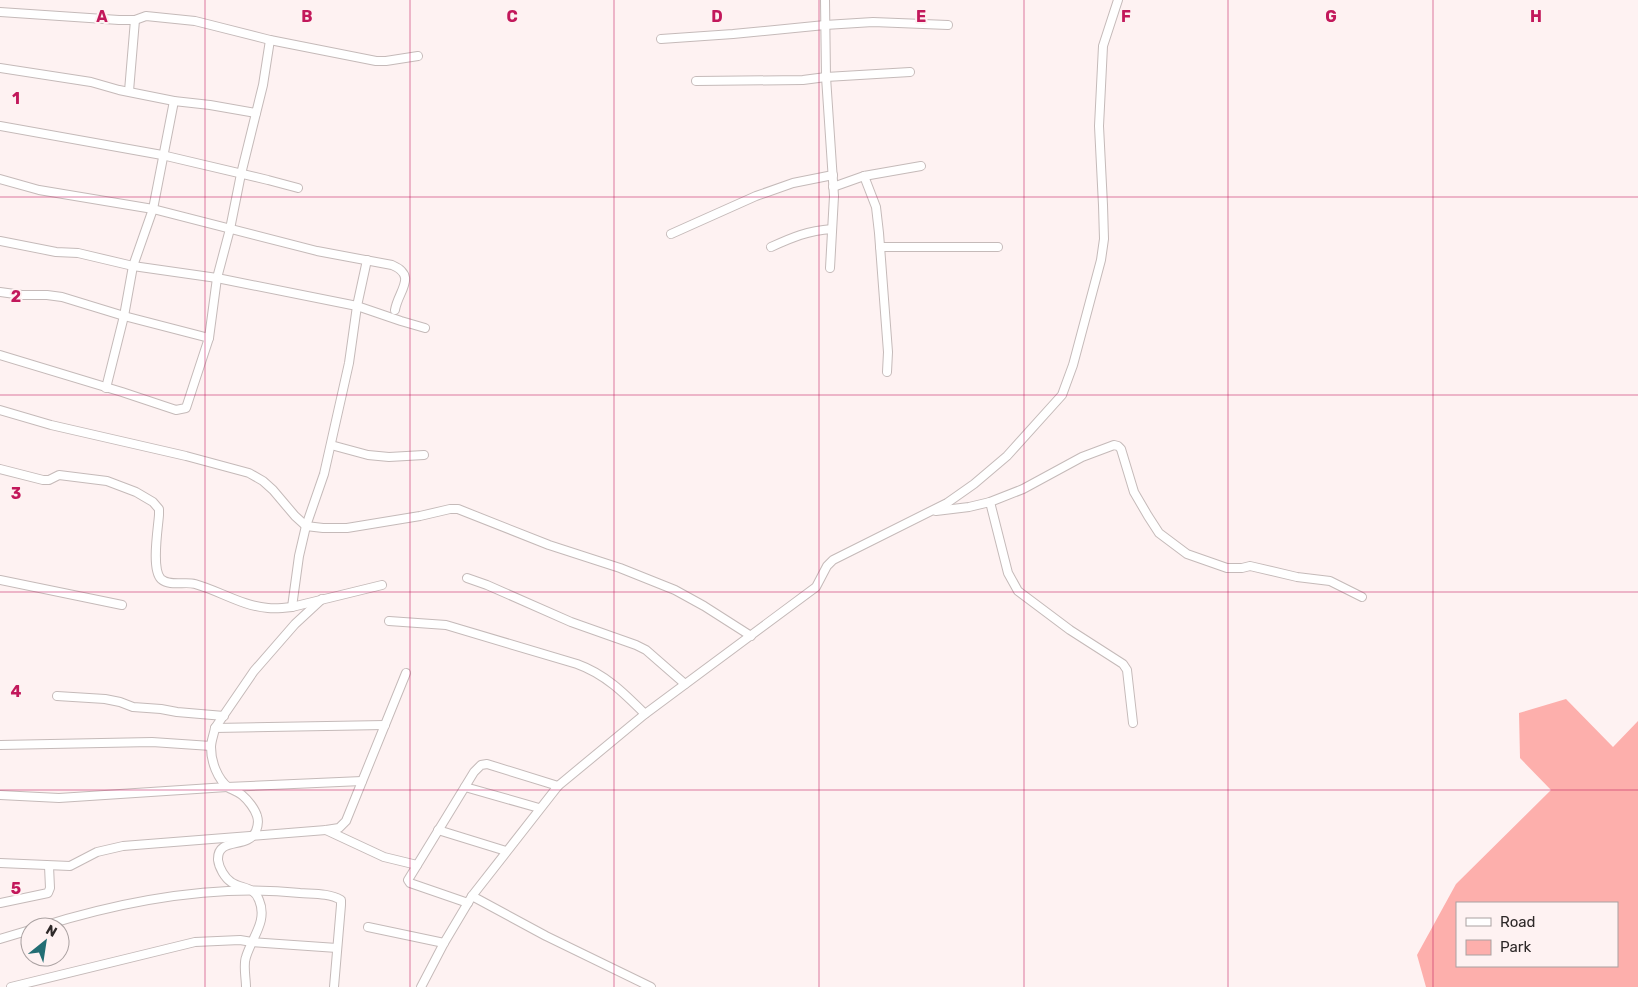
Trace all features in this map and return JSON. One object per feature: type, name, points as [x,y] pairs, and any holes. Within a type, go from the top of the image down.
[{"type":"street","points":[[825,0],[826,77],[833,175],[830,268]]},
{"type":"street","points":[[421,987],[444,943],[470,900],[539,808],[558,786],[645,714],[816,587],[833,560],[947,503],[974,484],[1007,456],[1062,395],[1068,382],[1085,325],[1101,260],[1104,239],[1099,126],[1103,46],[1118,0]]},
{"type":"street","points":[[0,12],[135,20],[146,16],[195,21],[270,40],[376,61],[418,56]]},
{"type":"street","points":[[130,91],[135,20]]},
{"type":"street","points":[[661,39],[873,22],[948,26]]},
{"type":"street","points":[[0,355],[176,410],[186,408],[208,338],[218,278],[241,174],[264,85],[270,40]]},
{"type":"street","points":[[0,68],[92,82],[119,90],[174,101],[256,113]]},
{"type":"street","points":[[696,81],[803,80],[910,72]]},
{"type":"street","points":[[106,388],[124,316],[133,266],[153,209],[174,101]]},
{"type":"street","points":[[0,126],[162,156],[298,188]]},
{"type":"street","points":[[833,187],[864,176],[921,166]]},
{"type":"street","points":[[672,234],[756,196],[793,183],[833,175]]},
{"type":"street","points":[[864,176],[876,207],[888,352],[886,372]]},
{"type":"street","points":[[0,179],[39,190],[153,209],[317,251],[392,265],[398,267],[404,273],[406,281],[395,310]]},
{"type":"street","points":[[771,247],[801,234],[832,229]]},
{"type":"street","points":[[0,241],[56,252],[78,253],[133,266],[218,278],[357,306],[401,322],[425,328]]},
{"type":"street","points":[[880,247],[998,247]]},
{"type":"street","points":[[292,607],[299,556],[306,526],[324,474],[349,363],[357,306],[367,260]]},
{"type":"street","points":[[0,292],[22,295],[47,295],[62,298],[208,338]]},
{"type":"street","points":[[0,410],[52,425],[186,456],[249,473],[263,481],[273,490],[306,526],[347,528],[458,509],[549,545],[620,568],[675,590],[751,636]]},
{"type":"street","points":[[330,445],[389,457],[424,455]]},
{"type":"street","points":[[930,512],[990,502],[1023,489],[1082,457],[1114,445],[1121,449],[1134,492],[1148,516],[1160,533],[1187,554],[1227,568],[1250,566],[1297,577],[1330,581],[1362,597]]},
{"type":"street","points":[[0,469],[44,480],[59,476],[107,481],[136,492],[153,502],[159,509],[156,563],[162,579],[169,584],[194,583],[247,604],[267,608],[292,607],[322,598],[382,585]]},
{"type":"street","points":[[990,502],[1008,573],[1018,591],[1070,630],[1123,664],[1126,670],[1134,723]]},
{"type":"street","points":[[467,578],[571,622],[636,645],[646,650],[685,684]]},
{"type":"street","points":[[0,580],[122,605]]},
{"type":"street","points":[[246,987],[245,958],[261,924],[262,913],[260,903],[257,895],[252,890],[231,882],[222,873],[218,860],[220,851],[226,845],[234,842],[242,843],[248,841],[254,836],[259,825],[257,815],[251,805],[242,794],[228,787],[216,770],[211,746],[215,728],[254,671],[295,624],[322,598]]},
{"type":"street","points":[[390,621],[446,624],[592,669],[606,678],[645,714]]},
{"type":"street","points":[[0,863],[70,866],[97,852],[123,846],[339,828],[362,781],[406,673]]},
{"type":"street","points":[[57,696],[105,699],[132,706],[224,716]]},
{"type":"street","points":[[215,728],[386,725]]},
{"type":"street","points":[[0,744],[152,742],[211,746]]},
{"type":"street","points":[[558,786],[486,764],[482,765],[465,787],[408,880],[410,883],[470,900],[651,987]]},
{"type":"street","points":[[0,795],[59,798],[228,787],[362,781]]},
{"type":"street","points":[[465,787],[539,808]]},
{"type":"street","points":[[326,830],[384,857],[417,865]]},
{"type":"street","points":[[438,830],[506,851]]},
{"type":"street","points":[[0,903],[48,893],[50,888],[49,866]]},
{"type":"street","points":[[70,919],[174,896],[233,890],[275,890],[331,896],[340,900],[341,912],[334,987]]},
{"type":"street","points":[[368,928],[444,943]]},
{"type":"street","points":[[0,939],[20,933]]},
{"type":"street","points":[[11,987],[195,942],[240,940],[337,948]]},
{"type":"green space","points":[[1566,699],[1613,747],[1638,721],[1638,987],[1426,987],[1417,955],[1456,884],[1551,790],[1520,758],[1519,713]]}]
